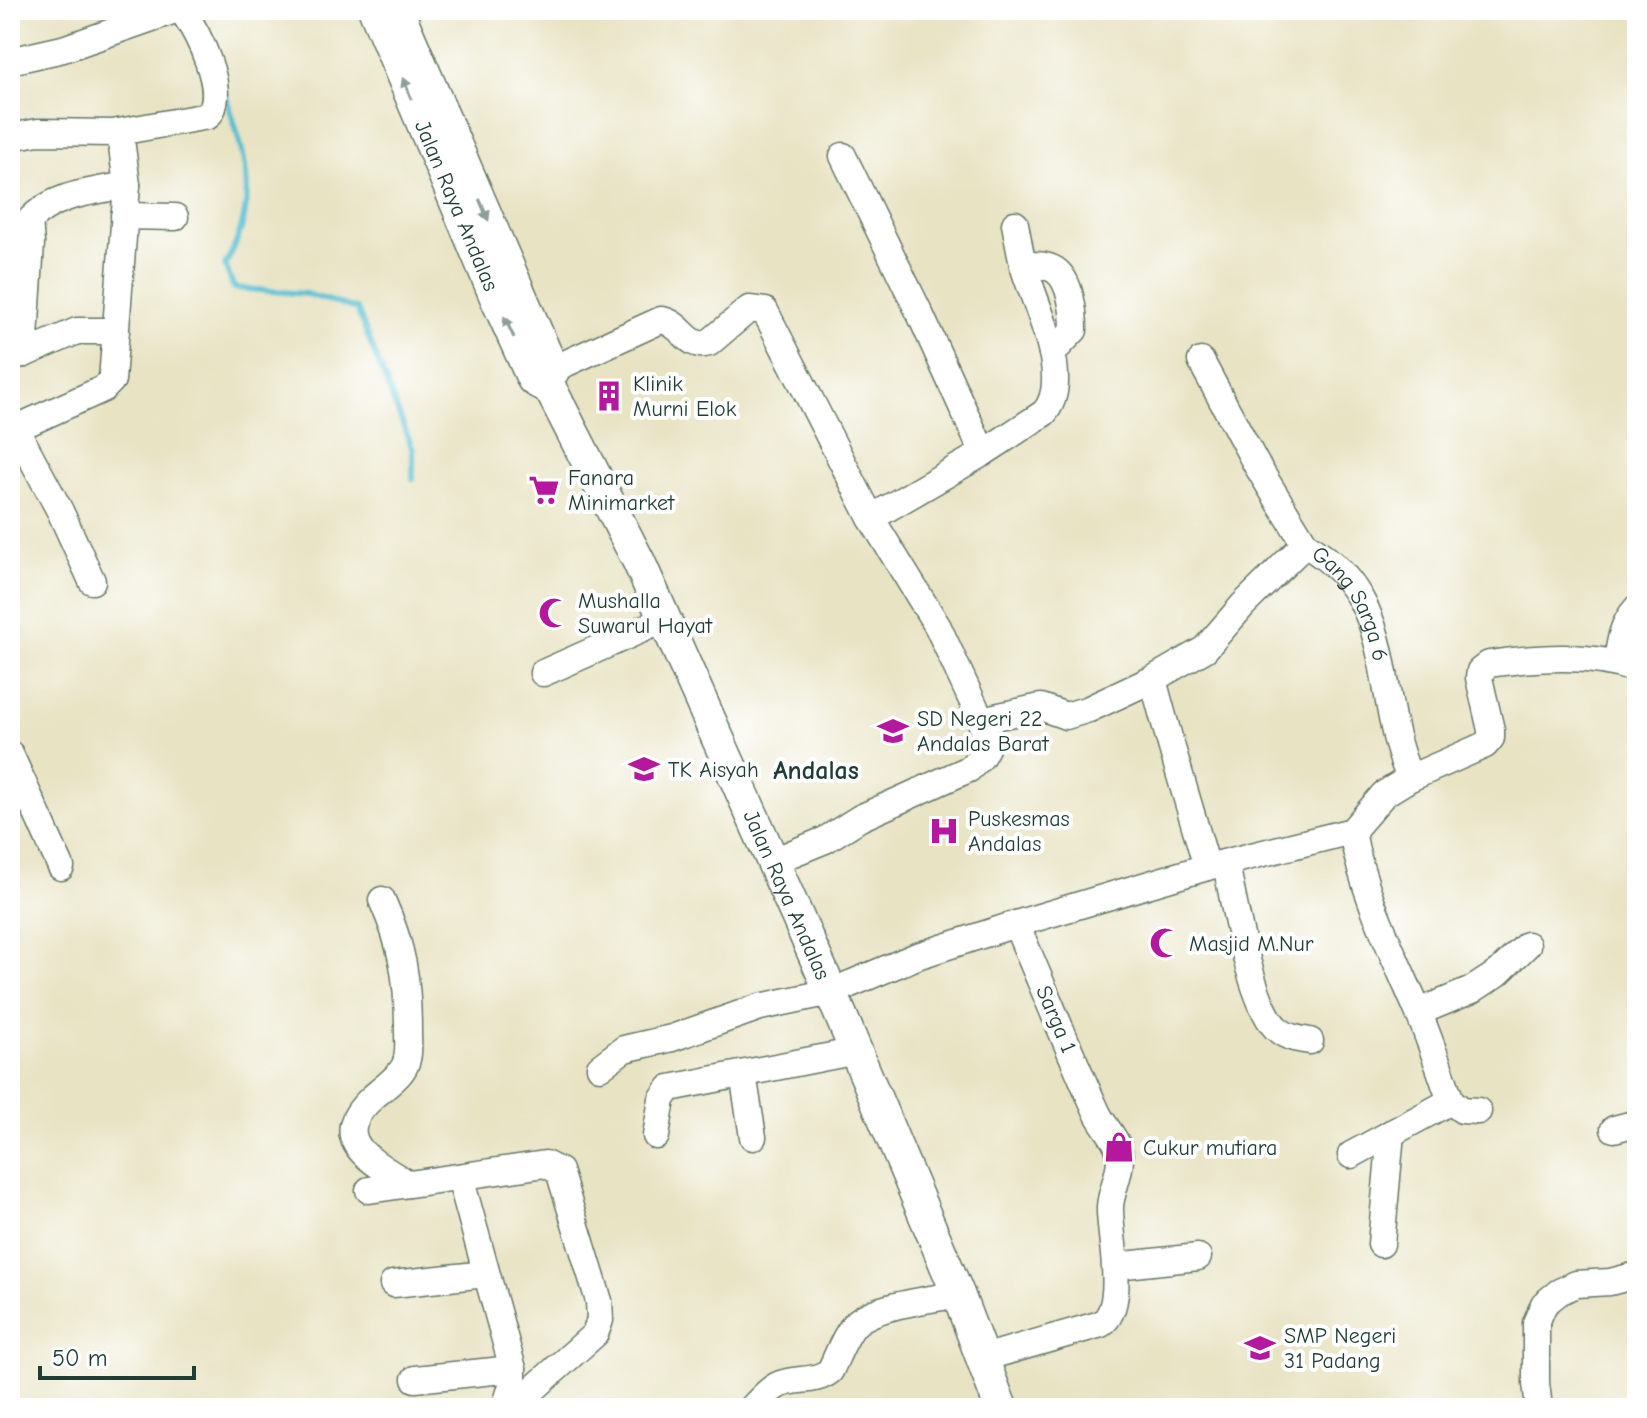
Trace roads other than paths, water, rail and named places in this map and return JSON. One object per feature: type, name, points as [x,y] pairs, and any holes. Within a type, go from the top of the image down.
[{"type":"main road","name":"Jalan Raya Andalas","points":[[375,10],[458,178],[546,380],[665,619],[857,1051],[958,1294],[1001,1408]]},
{"type":"main road","name":"Jalan Raya Andalas","points":[[398,10],[458,178]]},
{"type":"street","points":[[10,61],[63,49],[175,10]]},
{"type":"street","points":[[10,137],[38,132],[94,135],[203,117],[214,108],[215,95],[203,44],[182,10]]},
{"type":"street","points":[[92,581],[60,511],[13,430],[106,387],[113,375],[127,185],[120,132]]},
{"type":"street","points":[[843,156],[983,453]]},
{"type":"street","points":[[116,331],[77,331],[17,355],[31,243],[29,221],[40,208],[54,201],[127,185]]},
{"type":"street","points":[[124,216],[175,217]]},
{"type":"street","points":[[871,518],[983,453],[1044,413],[1052,404],[1056,379],[1052,353],[1074,330],[1074,311],[1057,272],[1043,266],[1023,265],[1015,224]]},
{"type":"street","points":[[546,380],[661,320],[675,324],[695,345],[705,345],[749,309],[761,308],[769,314],[871,518],[938,627],[981,720],[986,748],[981,757],[969,769],[860,818],[825,840],[771,862]]},
{"type":"street","points":[[1201,361],[1256,464],[1305,544]]},
{"type":"street","name":"Gang Sarga 6","points":[[981,720],[1041,707],[1066,716],[1089,709],[1153,679],[1205,649],[1243,605],[1305,544],[1328,557],[1348,578],[1363,604],[1381,648],[1399,753],[1410,778]]},
{"type":"street","points":[[600,1067],[624,1049],[672,1038],[760,1007],[831,992],[917,956],[1016,924],[1217,865],[1352,831],[1384,794],[1410,778],[1485,745],[1491,738],[1480,671],[1489,664],[1581,658],[1627,666],[1620,635],[1629,616],[1637,608]]},
{"type":"street","points":[[543,673],[665,619]]},
{"type":"street","points":[[1153,679],[1171,749],[1217,865],[1266,1016],[1277,1030],[1289,1037],[1310,1041]]},
{"type":"street","points":[[10,754],[61,867]]},
{"type":"street","points":[[1352,831],[1366,887],[1419,1012],[1451,1101],[1462,1110],[1478,1111]]},
{"type":"street","points":[[382,900],[406,970],[408,1051],[403,1069],[356,1116],[353,1136],[361,1153],[408,1184]]},
{"type":"street","name":"Sarga 1","points":[[983,1358],[1089,1328],[1109,1319],[1116,1266],[1110,1204],[1118,1173],[1119,1147],[1097,1114],[1016,924]]},
{"type":"street","points":[[1419,1012],[1472,990],[1498,973],[1527,945]]},
{"type":"street","points":[[656,1136],[662,1099],[670,1088],[857,1051]]},
{"type":"street","points":[[743,1074],[753,1137]]},
{"type":"street","points":[[1351,1155],[1451,1101]]},
{"type":"street","points":[[1381,1244],[1391,1133]]},
{"type":"street","points":[[369,1190],[545,1164],[559,1171],[599,1301],[600,1320],[595,1334],[512,1408]]},
{"type":"street","points":[[460,1177],[513,1369],[513,1382],[505,1408]]},
{"type":"street","points":[[1116,1266],[1198,1257]]},
{"type":"street","points":[[393,1284],[486,1274]]},
{"type":"street","points":[[1539,1408],[1536,1323],[1544,1304],[1576,1284],[1610,1282],[1637,1275]]},
{"type":"street","points":[[752,1408],[785,1382],[823,1376],[830,1371],[854,1325],[866,1317],[958,1294]]},
{"type":"street","points":[[415,1379],[513,1369]]},
{"type":"waterway","points":[[226,96],[244,161],[246,181],[243,221],[225,265],[234,288],[307,294],[357,309],[413,450],[413,479]]},
{"type":"place","name":"Klinik Murni Elok","points":[[609,396]]},
{"type":"place","name":"Fanara Minimarket","points":[[544,490]]},
{"type":"place","name":"Mushalla Suwarul Hayat","points":[[554,613]]},
{"type":"place","name":"SD Negeri 22 Andalas Barat","points":[[893,731]]},
{"type":"place","name":"TK Aisyah","points":[[644,769]]},
{"type":"place","name":"Puskesmas Andalas","points":[[944,831]]},
{"type":"place","name":"Masjid M.Nur","points":[[1165,943]]},
{"type":"place","name":"Cukur mutiara","points":[[1119,1147]]},
{"type":"place","name":"SMP Negeri 31 Padang","points":[[1260,1348]]},
{"type":"district","name":"Andalas","points":[[816,770]]}]
